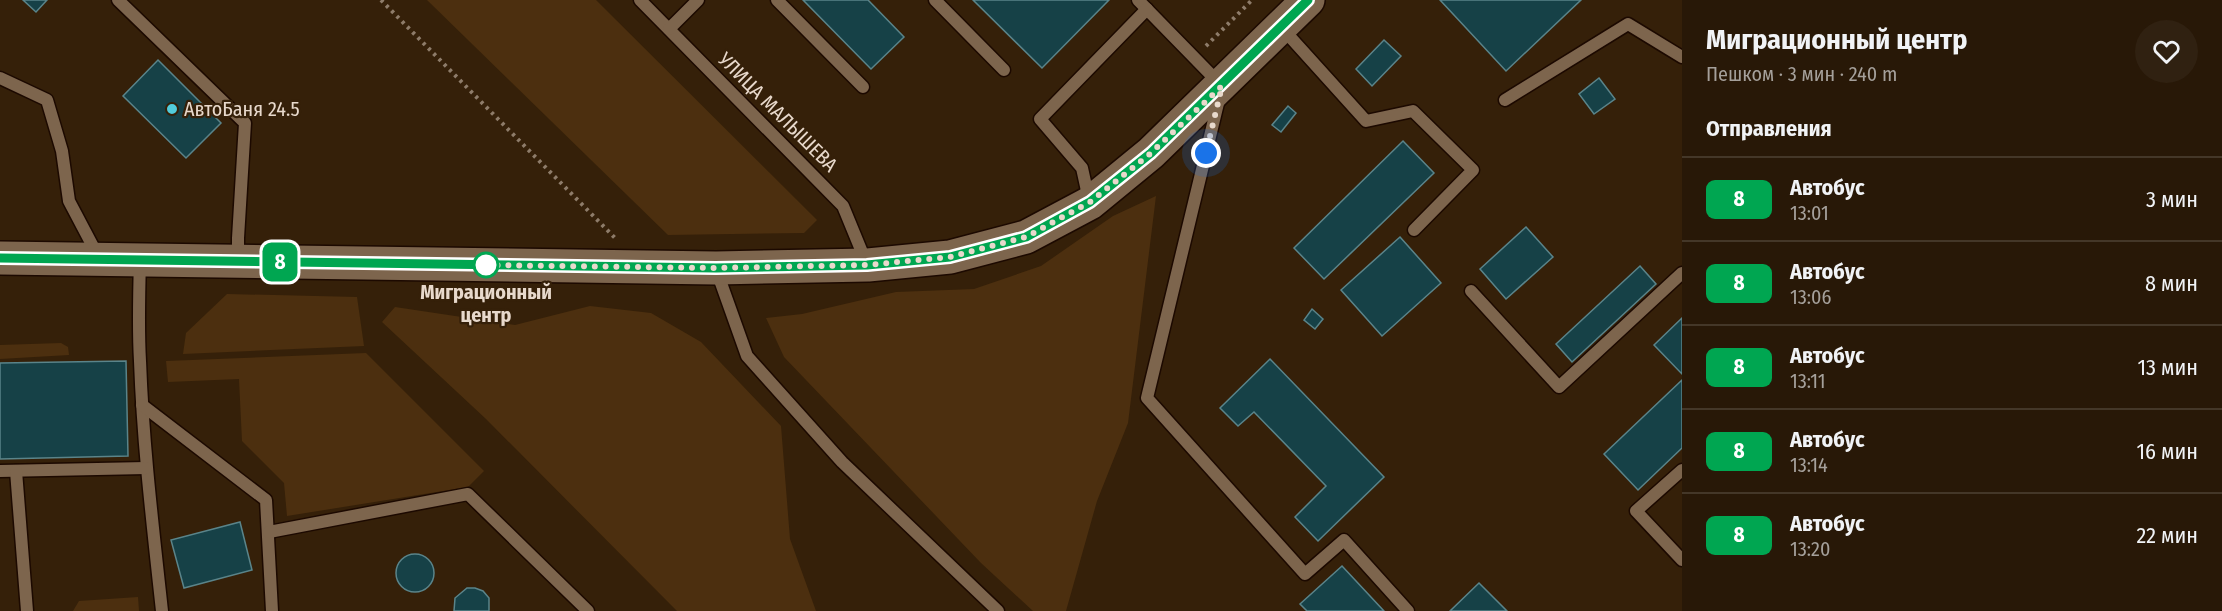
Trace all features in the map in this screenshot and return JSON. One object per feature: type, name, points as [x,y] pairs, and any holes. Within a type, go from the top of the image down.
[{"type":"main road","points":[[0,258],[716,268],[867,265],[950,257],[1026,237],[1090,202],[1151,153],[1308,0]]},
{"type":"lane","points":[[118,0],[245,123],[238,262]]},
{"type":"lane","name":"УЛИЦА МАЛЫШЕВА","points":[[640,0],[843,206],[867,265]]},
{"type":"lane","points":[[669,29],[698,0]]},
{"type":"lane","points":[[777,0],[863,87]]},
{"type":"lane","points":[[935,0],[1004,70]]},
{"type":"lane","points":[[1090,202],[1082,168],[1040,119],[1143,4],[1222,86],[1147,398],[1305,574],[1344,540],[1408,611]]},
{"type":"lane","points":[[1505,100],[1628,24],[1682,57]]},
{"type":"lane","points":[[1281,27],[1366,121],[1413,111],[1473,170],[1414,230]]},
{"type":"lane","points":[[0,78],[47,100],[62,151],[69,201],[100,259]]},
{"type":"lane","points":[[140,260],[142,405],[146,468],[162,611]]},
{"type":"lane","points":[[716,268],[747,356],[842,462],[998,611]]},
{"type":"lane","points":[[1471,291],[1559,387],[1682,273]]},
{"type":"lane","points":[[142,405],[266,500],[272,611]]},
{"type":"lane","points":[[0,471],[146,468]]},
{"type":"lane","points":[[1682,470],[1636,511],[1682,560]]},
{"type":"lane","points":[[16,471],[27,611]]},
{"type":"lane","points":[[269,532],[468,494],[588,611]]},
{"type":"path","points":[[381,0],[643,267]]},
{"type":"path","points":[[1194,58],[1252,0]]},
{"type":"shaded area","points":[[427,0],[596,0],[817,220],[804,233],[668,235]]},
{"type":"shaded area","points":[[1156,196],[1128,423],[1097,501],[1066,611],[1033,611],[981,563],[784,357],[766,318],[802,314],[896,292],[974,289],[1041,266],[1113,216]]},
{"type":"shaded area","points":[[227,294],[357,297],[364,346],[183,354],[186,333]]},
{"type":"shaded area","points":[[590,306],[651,313],[701,342],[781,426],[790,539],[816,611],[677,611],[486,419],[382,322],[395,307],[515,325]]},
{"type":"shaded area","points":[[61,343],[68,347],[69,355],[0,359],[0,345]]},
{"type":"shaded area","points":[[366,353],[484,471],[468,487],[287,516],[284,483],[242,441],[239,379],[168,382],[166,361]]},
{"type":"shaded area","points":[[138,597],[139,611],[73,611],[79,601]]},
{"type":"building","points":[[23,0],[47,0],[36,12]]},
{"type":"building","points":[[803,0],[868,0],[904,37],[871,69]]},
{"type":"building","points":[[973,0],[1109,0],[1042,68]]},
{"type":"building","points":[[1440,0],[1581,0],[1506,71]]},
{"type":"building","points":[[1384,40],[1401,56],[1372,86],[1356,69]]},
{"type":"building","name":"АвтоБаня 24.5","points":[[158,60],[221,123],[186,158],[123,96]]},
{"type":"building","points":[[1599,78],[1615,99],[1594,114],[1579,94]]},
{"type":"building","points":[[1288,106],[1296,113],[1281,132],[1272,125]]},
{"type":"building","points":[[1403,141],[1434,173],[1324,279],[1294,248]]},
{"type":"building","points":[[1526,227],[1553,257],[1506,299],[1480,269]]},
{"type":"building","points":[[1400,237],[1441,283],[1382,336],[1341,290]]},
{"type":"building","points":[[1640,266],[1656,284],[1572,362],[1556,344]]},
{"type":"building","points":[[1312,309],[1323,319],[1315,329],[1304,320]]},
{"type":"building","points":[[1682,318],[1682,374],[1654,345]]},
{"type":"building","points":[[1270,359],[1384,477],[1318,541],[1295,517],[1326,486],[1254,412],[1238,426],[1220,408]]},
{"type":"building","points":[[126,361],[128,456],[0,459],[0,363]]},
{"type":"building","points":[[1682,380],[1682,448],[1638,490],[1604,454]]},
{"type":"building","points":[[240,522],[252,570],[184,588],[171,540]]},
{"type":"building","points":[[415,554],[428,560],[434,573],[428,586],[415,592],[402,586],[396,573],[402,560]]},
{"type":"building","points":[[1342,566],[1384,611],[1307,611],[1300,604]]},
{"type":"building","points":[[1479,583],[1507,611],[1450,611]]},
{"type":"building","points":[[467,588],[483,591],[489,598],[489,611],[454,611],[455,598]]},
{"type":"bus line","name":"8","points":[[0,258],[716,268],[867,265],[950,257],[1026,237],[1090,202],[1151,153],[1308,0]]},
{"type":"place","name":"АвтоБаня 24.5","points":[[172,109]]},
{"type":"place","name":"Миграционный центр","points":[[486,265]]},
{"type":"route","points":[[486,265],[481,265],[716,268],[867,265],[950,257],[1026,237],[1090,202],[1151,153],[1222,86],[1206,153]]}]
